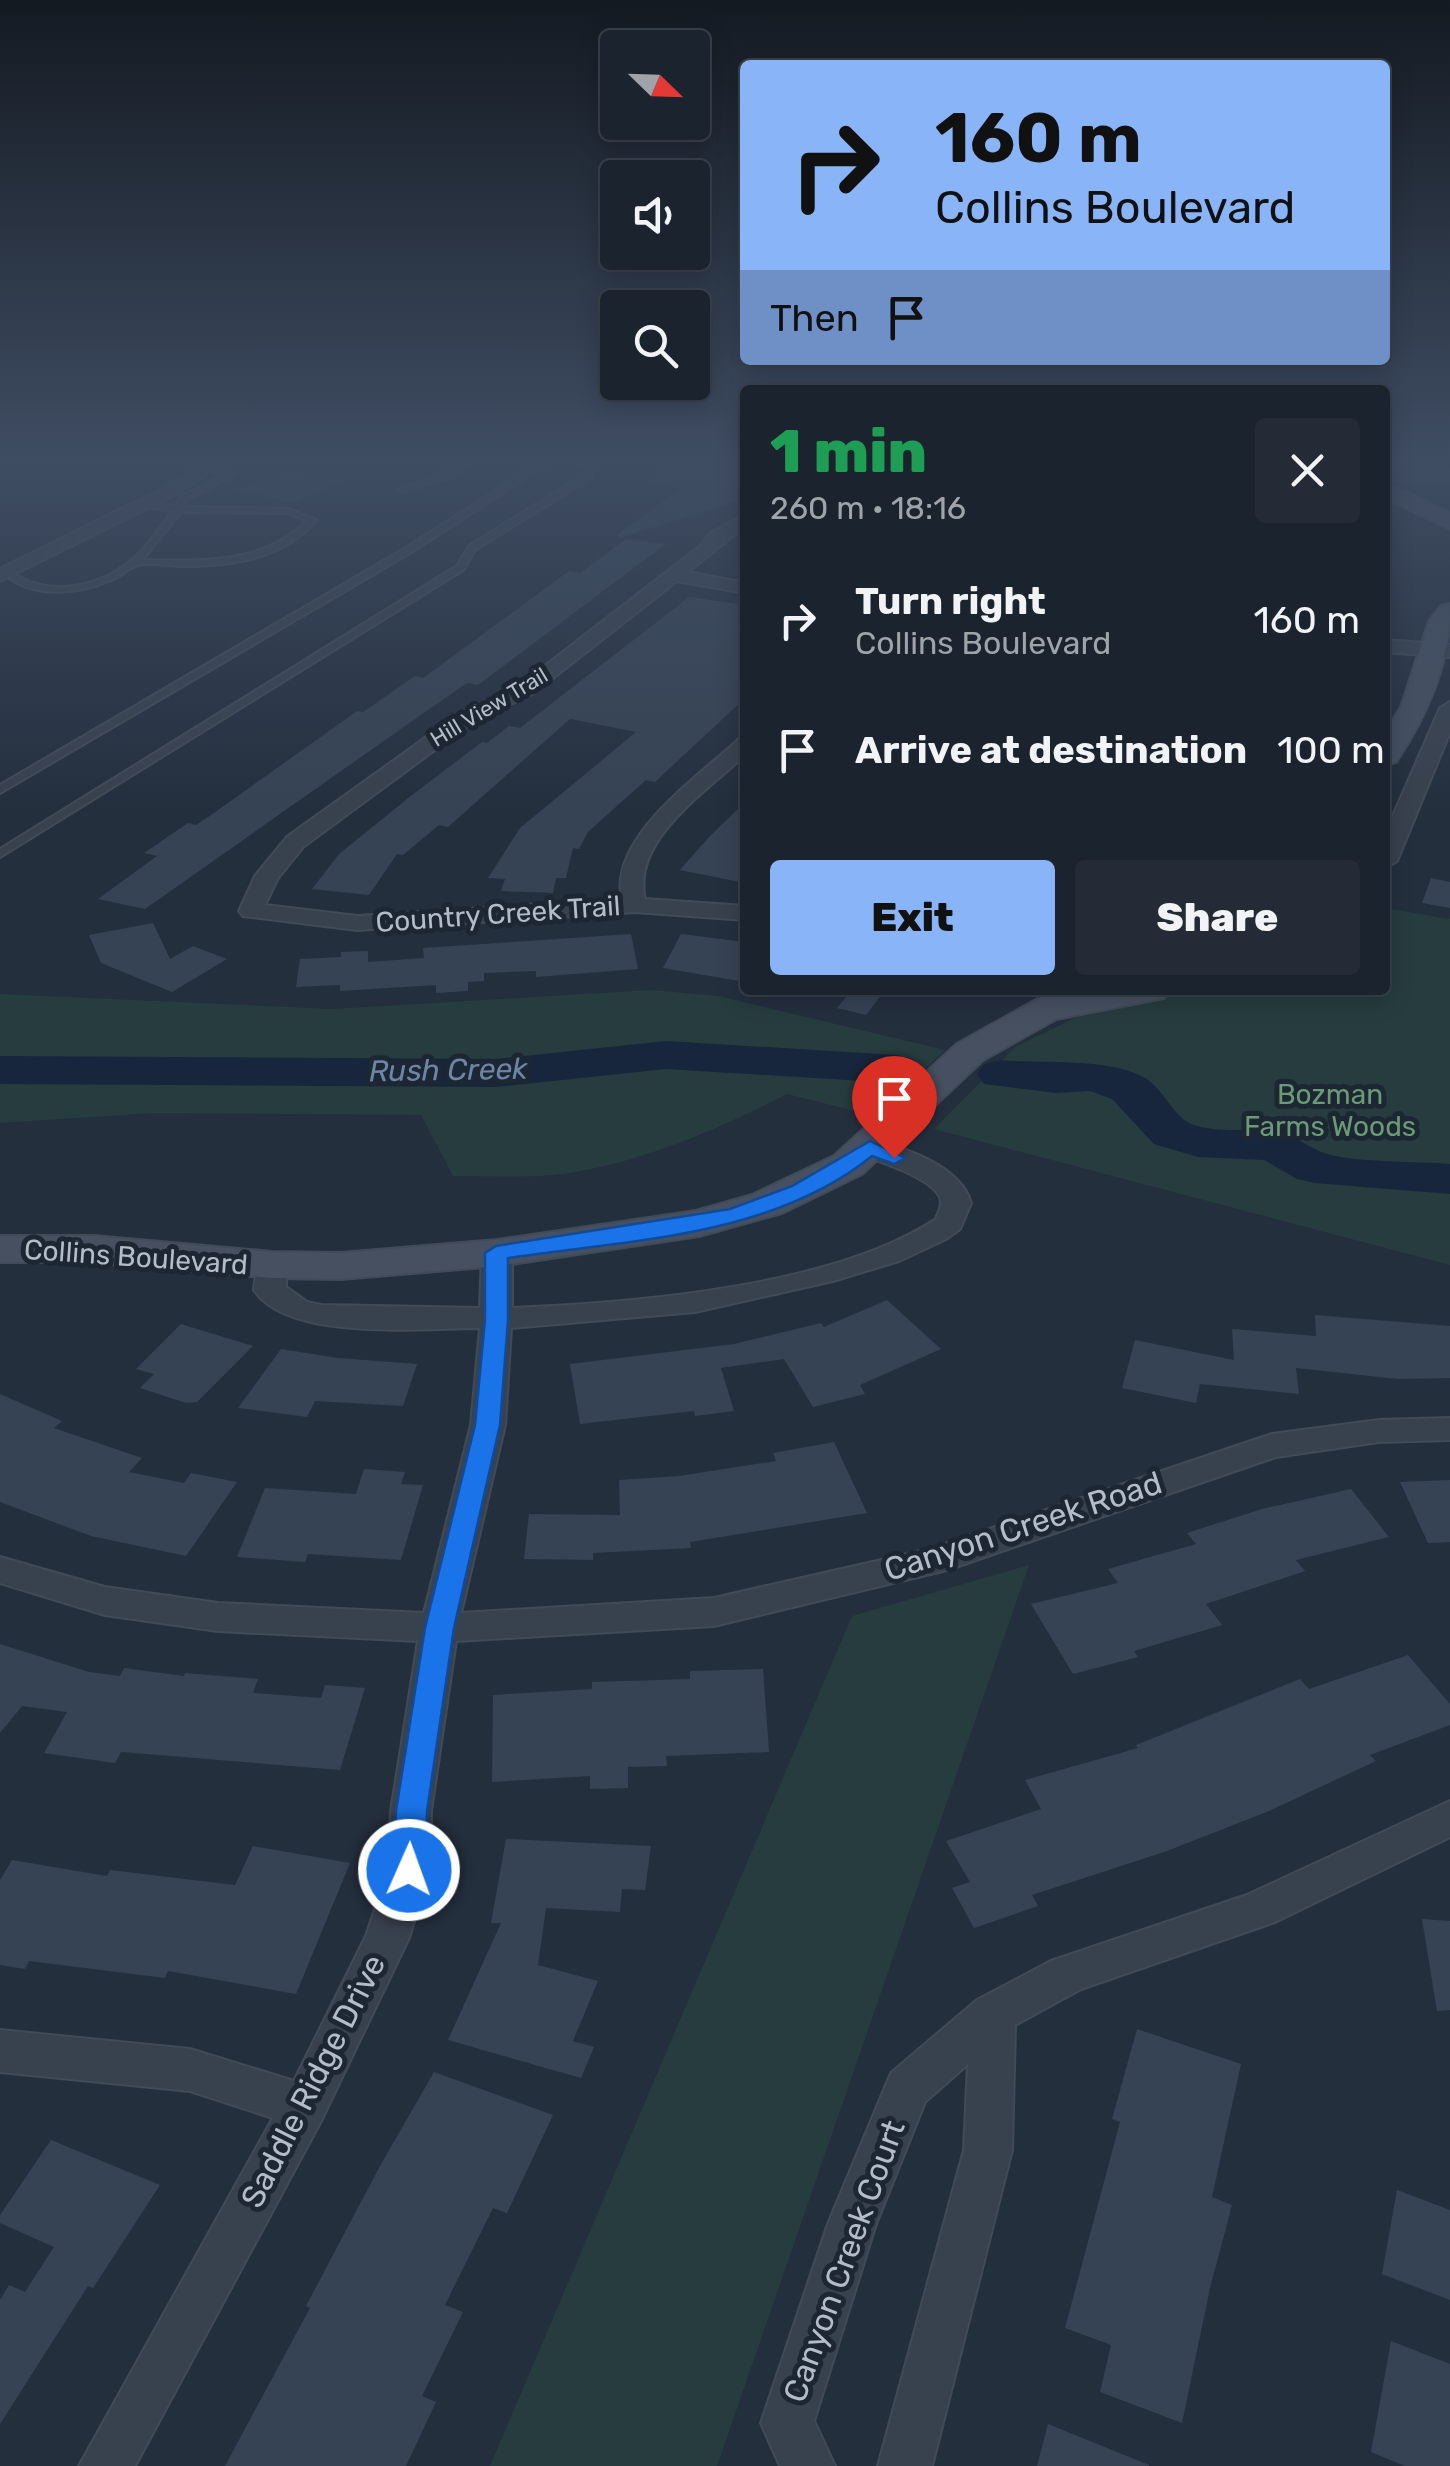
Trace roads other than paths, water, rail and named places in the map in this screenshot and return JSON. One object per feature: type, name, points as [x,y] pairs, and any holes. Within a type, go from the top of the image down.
[{"type":"street","name":"Hill View Trail","points":[[251,911],[267,876],[295,842],[466,717],[527,689],[673,576]]},
{"type":"street","points":[[680,576],[740,587]]},
{"type":"street","points":[[1390,634],[1444,637]]},
{"type":"street","points":[[1390,645],[1444,637]]},
{"type":"street","points":[[1390,748],[1415,707],[1444,637]]},
{"type":"street","points":[[1390,848],[1450,708]]},
{"type":"street","points":[[636,905],[629,880],[650,834],[740,749]]},
{"type":"street","name":"Country Creek Trail","points":[[251,911],[357,923],[636,905],[740,913]]},
{"type":"street","name":"Collins Boulevard","points":[[0,1249],[94,1249],[272,1266],[402,1262],[659,1231],[738,1214],[813,1184],[870,1148],[970,1052],[1006,1029],[1065,1000],[1108,995]]},
{"type":"street","name":"Collins Boulevard","points":[[272,1266],[270,1290],[297,1310],[321,1315],[496,1320],[642,1311],[719,1300],[845,1268],[900,1249],[949,1223],[956,1202],[946,1182],[870,1148]]},
{"type":"street","name":"Saddle Ridge Drive","points":[[106,2466],[305,2106],[387,1938],[409,1870],[411,1811],[440,1628],[488,1425],[496,1320],[496,1253]]},
{"type":"street","name":"Canyon Creek Road","points":[[0,1570],[105,1600],[218,1616],[440,1628],[714,1612],[934,1561],[1272,1446],[1379,1431],[1450,1429]]},
{"type":"street","points":[[904,2466],[988,2150],[993,2014],[1067,1975],[1260,1909],[1450,1818]]},
{"type":"street","name":"Canyon Creek Court","points":[[808,2466],[787,2422],[852,2224],[906,2088],[993,2014]]},
{"type":"street","points":[[0,2051],[190,2070],[305,2106]]},
{"type":"lane","points":[[7,576],[29,587],[74,589],[104,576]]},
{"type":"lane","points":[[0,790],[364,576]]},
{"type":"lane","points":[[0,854],[447,576]]},
{"type":"waterway","name":"Rush Creek","points":[[0,1070],[495,1073],[666,1055],[896,1069]]},
{"type":"waterway","name":"Rush Creek","points":[[1001,1074],[1056,1079],[1094,1077],[1129,1089],[1171,1134],[1198,1142],[1275,1146],[1315,1168],[1450,1179]]},
{"type":"park label","name":"Bozman Farms Woods","points":[[1330,1110]]}]
